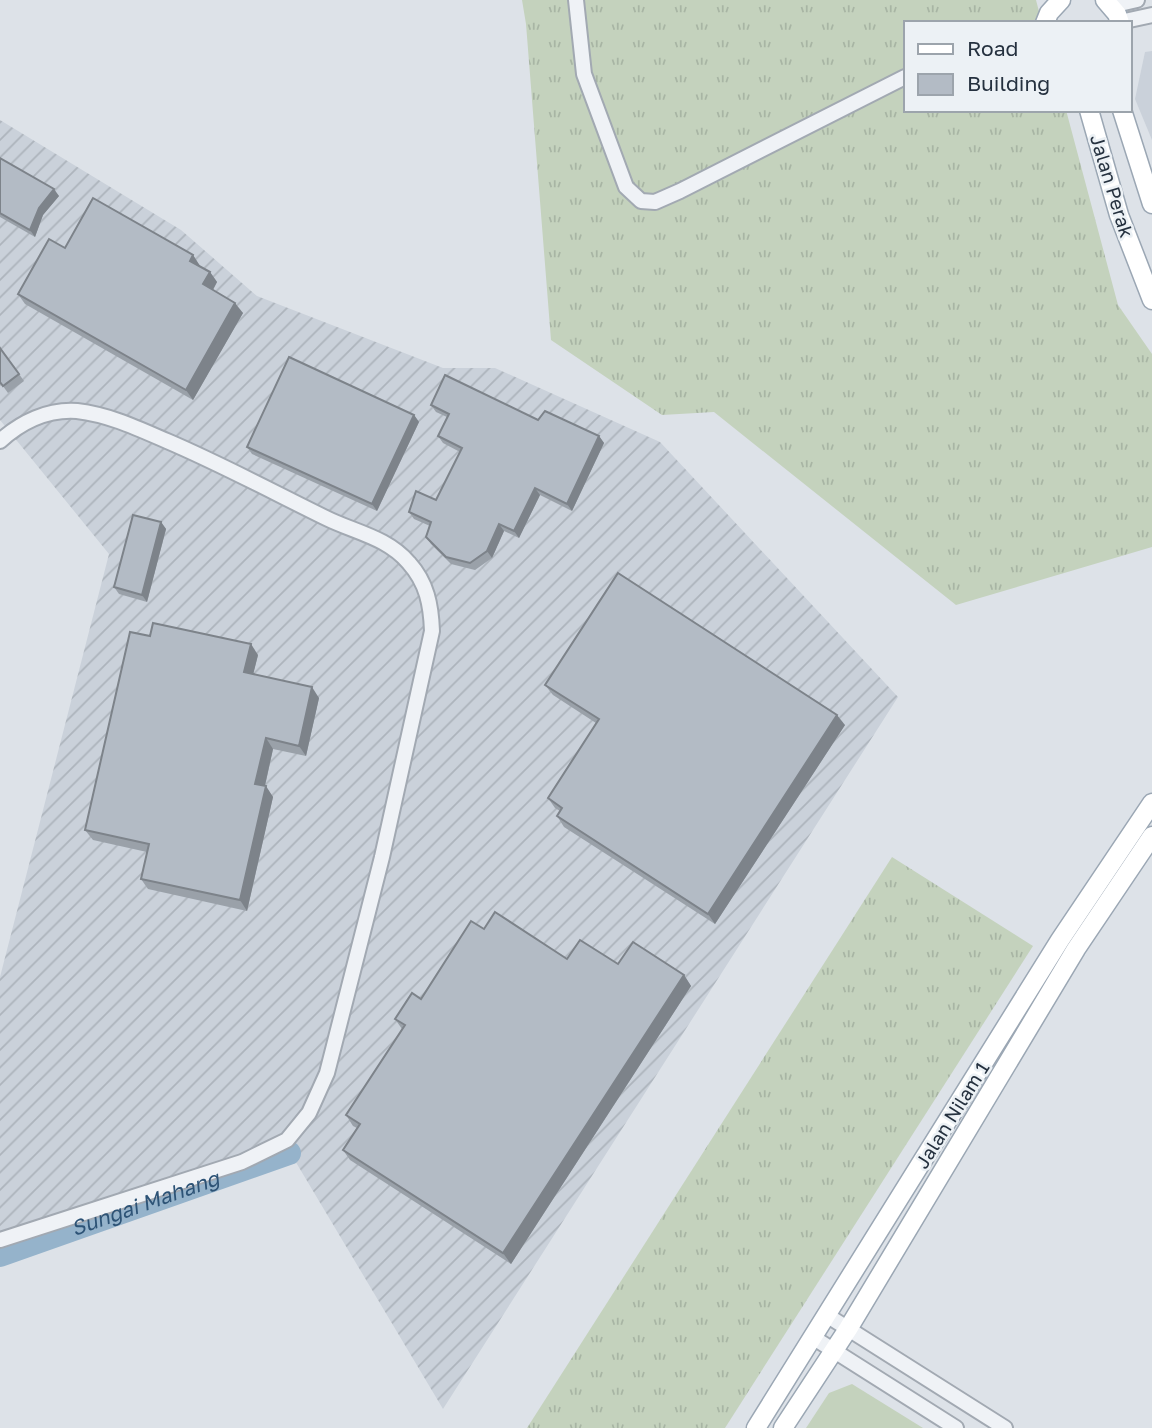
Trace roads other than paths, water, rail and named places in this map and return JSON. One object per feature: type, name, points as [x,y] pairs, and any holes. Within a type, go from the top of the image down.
[{"type":"main road","name":"Jalan Perak","points":[[1090,112],[1118,215],[1152,300]]},
{"type":"main road","name":"Jalan Perak","points":[[1123,112],[1152,204]]},
{"type":"main road","name":"Jalan Nilam 1","points":[[756,1428],[1060,940],[1152,803]]},
{"type":"main road","name":"Jalan Nilam 1","points":[[783,1428],[848,1329],[1076,949],[1152,836]]},
{"type":"street","points":[[576,0],[584,74],[626,187],[641,201],[655,202],[680,191],[904,78]]},
{"type":"street","points":[[1114,13],[1137,0]]},
{"type":"street","points":[[1114,13],[1152,15]]},
{"type":"street","points":[[0,441],[10,431],[45,414],[74,411],[110,416],[208,458],[330,520],[369,534],[392,547],[409,562],[423,582],[431,605],[432,631],[382,857],[327,1073],[309,1113],[287,1140],[242,1161],[0,1240]]},
{"type":"street","points":[[828,1315],[1005,1428]]},
{"type":"street","points":[[814,1338],[956,1428]]},
{"type":"waterway","name":"Sungai Mahang","points":[[0,1255],[289,1153]]}]
